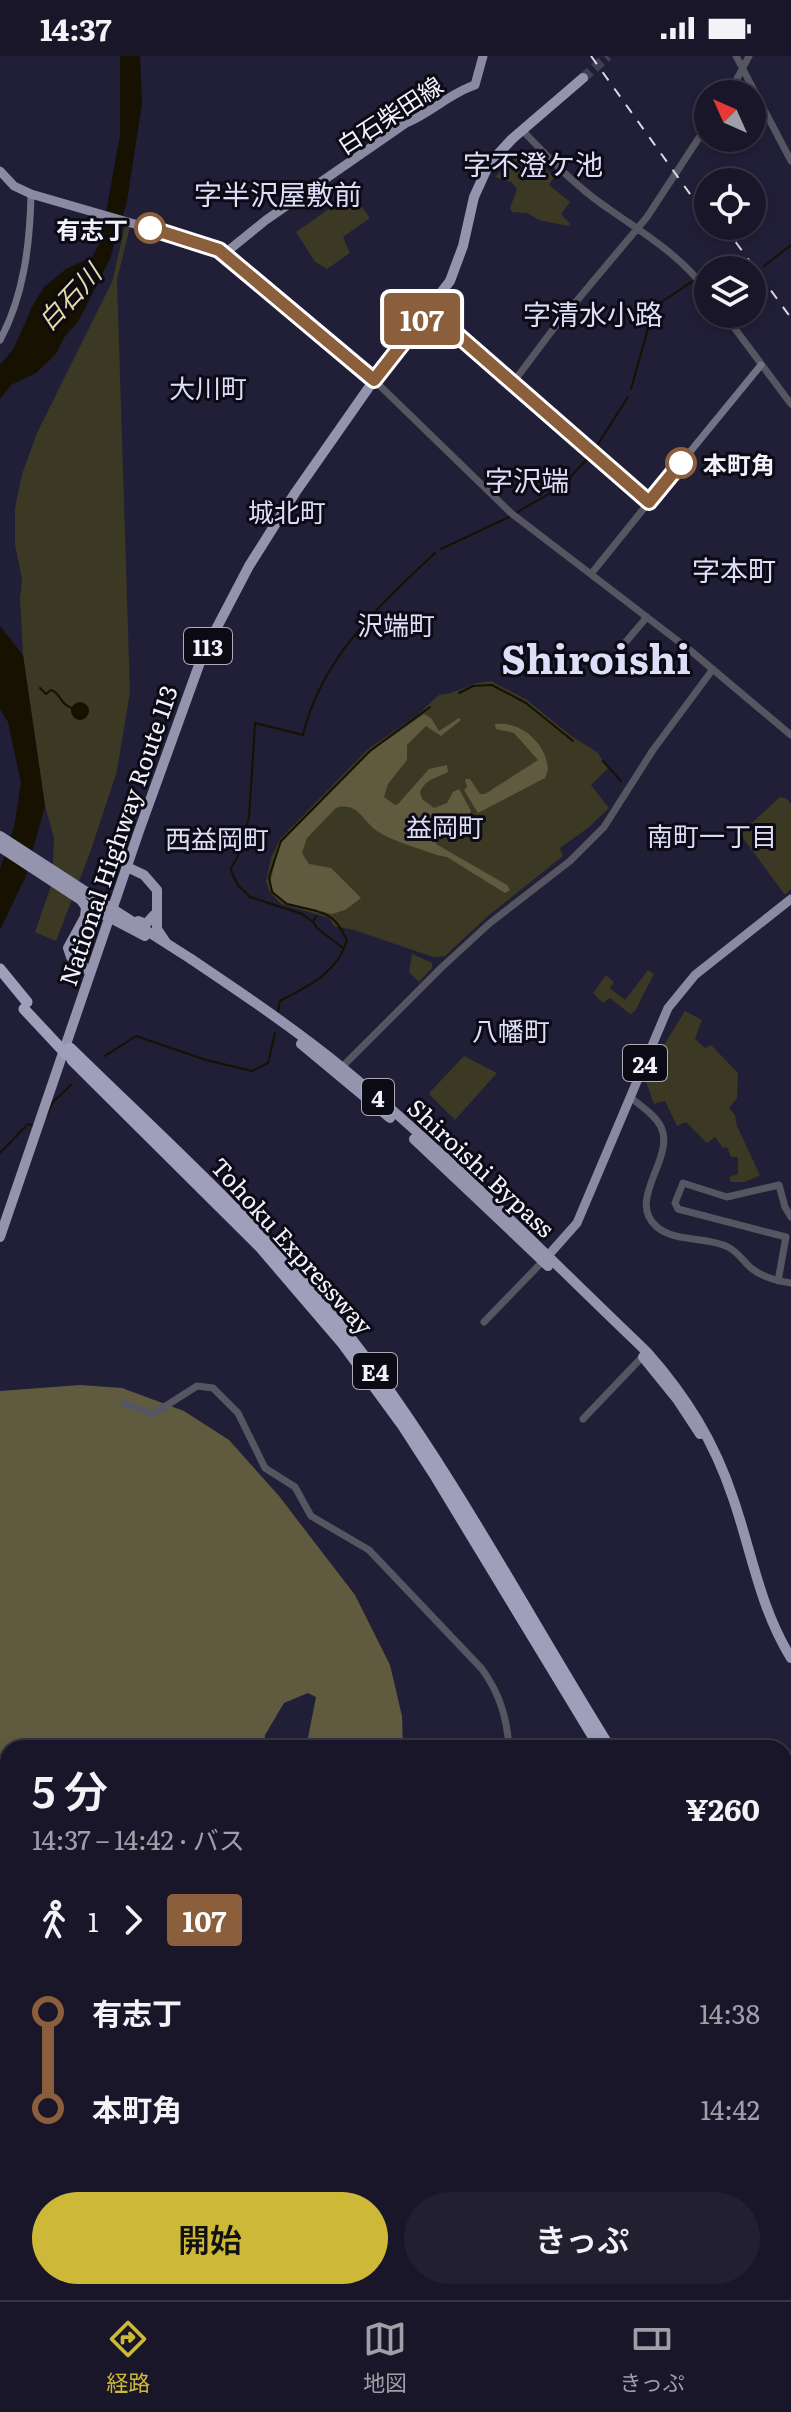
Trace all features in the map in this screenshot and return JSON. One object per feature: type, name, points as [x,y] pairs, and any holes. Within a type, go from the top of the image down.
[{"type":"highway","name":"National Highway Route 113","points":[[0,1237],[203,654],[267,537],[374,380],[429,310],[453,273],[483,174],[499,152],[583,78]]},
{"type":"highway","name":"Shiroishi Bypass","points":[[0,836],[77,893],[94,896],[145,936],[262,1007],[339,1070],[645,1354],[723,1474],[734,1501],[762,1599],[791,1658]]},
{"type":"highway","name":"Shiroishi Bypass","points":[[0,845],[169,945],[189,962]]},
{"type":"highway","points":[[127,867],[154,884],[157,890],[157,929],[169,945]]},
{"type":"highway","points":[[77,893],[84,903],[85,917],[72,939],[69,952],[90,972]]},
{"type":"highway","points":[[85,917],[107,909],[146,924],[156,912]]},
{"type":"highway","name":"Tohoku Expressway","points":[[0,969],[68,1051],[248,1222],[349,1337],[433,1457],[605,1740]]},
{"type":"highway","name":"Tohoku Expressway","points":[[0,981],[260,1247],[343,1344],[434,1474],[595,1740]]},
{"type":"main road","name":"白石柴田線","points":[[224,254],[291,202],[406,123],[475,85],[483,56]]},
{"type":"main road","points":[[0,171],[14,186],[33,195],[209,245],[224,254],[374,380]]},
{"type":"main road","points":[[0,340],[21,283],[30,237],[33,195]]},
{"type":"main road","points":[[429,310],[649,502],[761,365]]},
{"type":"main road","name":"24","points":[[545,1258],[577,1223],[668,1008],[683,987],[704,967],[791,899]]},
{"type":"street","points":[[736,56],[791,161]]},
{"type":"street","points":[[736,80],[749,56]]},
{"type":"street","points":[[522,130],[587,193],[678,258],[694,276]]},
{"type":"street","points":[[512,384],[638,227],[694,145]]},
{"type":"street","points":[[734,328],[791,404]]},
{"type":"street","points":[[374,380],[512,514],[713,669],[791,735]]},
{"type":"street","points":[[591,574],[649,502]]},
{"type":"street","points":[[618,651],[647,617]]},
{"type":"street","points":[[339,1070],[442,967],[490,923],[570,861],[604,827],[653,750],[713,669]]},
{"type":"street","points":[[630,1097],[658,1122],[663,1132],[662,1149],[647,1197],[648,1214],[658,1228],[730,1248],[759,1274],[791,1283]]},
{"type":"street","points":[[778,1281],[786,1237],[678,1209],[675,1203],[683,1183],[727,1197],[779,1185],[791,1217]]},
{"type":"street","points":[[484,1322],[545,1258]]},
{"type":"street","points":[[583,1419],[645,1354]]},
{"type":"street","points":[[124,1403],[153,1414],[197,1386],[213,1388],[238,1413],[265,1468],[295,1487],[311,1516],[369,1550],[482,1669],[501,1703],[508,1740]]},
{"type":"shaded area","points":[[521,152],[532,156],[554,177],[549,185],[570,202],[561,214],[570,224],[568,226],[539,220],[527,213],[512,212],[510,208],[517,189],[511,182],[495,177]]},
{"type":"shaded area","points":[[352,193],[370,218],[343,237],[350,253],[327,269],[315,262],[296,232]]},
{"type":"shaded area","points":[[125,226],[130,227],[117,280],[130,692],[117,771],[56,941],[35,932],[52,883],[54,838],[45,806],[23,655],[22,579],[15,544],[15,508],[22,474],[37,433],[112,282]]},
{"type":"shaded area","points":[[491,681],[527,700],[570,735],[597,752],[608,768],[591,785],[609,808],[560,848],[563,856],[488,916],[445,956],[433,957],[334,926],[329,918],[281,904],[269,891],[266,881],[271,858],[280,839],[367,750],[417,715],[439,695]]},
{"type":"shaded area","points":[[424,714],[431,718],[439,731],[459,718],[461,720],[441,736],[426,726],[407,745],[407,760],[388,784],[384,797],[398,804],[429,769],[447,765],[448,772],[423,787],[420,792],[422,799],[434,808],[447,803],[453,792],[459,789],[471,811],[439,834],[436,844],[507,885],[510,890],[505,893],[447,857],[384,835],[355,810],[344,807],[336,808],[307,838],[302,853],[309,864],[331,868],[361,898],[345,910],[332,914],[287,903],[275,895],[270,883],[279,845],[370,752]]},
{"type":"shaded area","points":[[495,724],[515,726],[531,736],[543,751],[548,770],[545,778],[478,813],[464,790],[467,787],[465,779],[470,779],[480,794],[485,794],[538,760],[514,733],[496,729]]},
{"type":"shaded area","points":[[780,797],[791,804],[791,889],[785,895],[740,834]]},
{"type":"shaded area","points":[[412,954],[432,963],[432,968],[419,982],[409,972]]},
{"type":"shaded area","points":[[648,970],[654,974],[635,1011],[630,1014],[610,998],[603,1003],[593,993],[606,975],[614,982],[610,988],[625,1000]]},
{"type":"shaded area","points":[[685,1011],[702,1020],[695,1039],[705,1048],[711,1045],[738,1073],[737,1098],[729,1108],[735,1115],[760,1175],[745,1182],[731,1182],[729,1177],[738,1174],[738,1157],[731,1157],[727,1147],[723,1148],[715,1137],[707,1143],[686,1122],[677,1126],[665,1101],[654,1104],[646,1082],[655,1059]]},
{"type":"shaded area","points":[[464,1056],[497,1073],[455,1120],[430,1092]]},
{"type":"shaded area","points":[[80,1385],[122,1388],[184,1411],[229,1440],[279,1496],[355,1595],[390,1665],[402,1716],[403,1740],[308,1740],[316,1697],[308,1693],[284,1703],[265,1740],[0,1740],[0,1391]]},
{"type":"water","name":"白石川","points":[[120,56],[140,56],[142,104],[127,201],[110,259],[79,320],[63,339],[56,354],[36,373],[11,385],[0,399],[0,365],[14,348],[44,287],[66,269],[92,257],[101,241],[120,135]]},
{"type":"water","points":[[0,626],[23,655],[45,806],[25,878],[0,930],[0,869],[14,827],[21,783],[8,722],[0,709]]},
{"type":"water","points":[[80,702],[89,711],[80,720],[71,711]]},
{"type":"waterway","points":[[766,264],[791,245]]},
{"type":"waterway","points":[[631,389],[654,307],[693,281]]},
{"type":"waterway","points":[[594,450],[628,397]]},
{"type":"waterway","points":[[514,514],[561,487],[591,455]]},
{"type":"waterway","points":[[441,549],[509,517]]},
{"type":"waterway","points":[[316,916],[313,922],[302,914],[250,897],[232,873],[231,868],[238,856],[249,817],[255,723],[303,735],[323,682],[338,658],[373,614],[435,553]]},
{"type":"waterway","points":[[459,693],[473,686],[492,685],[526,703],[573,741]]},
{"type":"waterway","points":[[40,688],[46,694],[51,690],[72,708]]},
{"type":"waterway","points":[[317,911],[287,904],[272,892],[269,877],[281,841],[370,751],[430,707]]},
{"type":"waterway","points":[[603,761],[621,781]]},
{"type":"waterway","points":[[278,1012],[280,1001],[321,977],[343,951],[347,940],[342,930],[333,919],[319,912]]},
{"type":"waterway","points":[[313,922],[343,948]]},
{"type":"waterway","points":[[105,1056],[136,1036],[206,1060],[252,1071],[268,1063],[275,1033]]},
{"type":"waterway","points":[[46,1116],[53,1102],[71,1085]]},
{"type":"waterway","points":[[0,1153],[28,1124],[32,1125]]},
{"type":"tunnel","points":[[583,78],[608,56]]},
{"type":"railway","points":[[591,56],[694,199]]},
{"type":"railway","points":[[734,240],[791,318]]},
{"type":"bus line","name":"107","points":[[150,228],[219,250],[374,380],[429,310],[649,502],[681,463]]},
{"type":"place","name":"有志丁","points":[[150,228]]},
{"type":"place","name":"本町角","points":[[681,463]]},
{"type":"district","name":"字不澄ケ池","points":[[533,163]]},
{"type":"district","name":"字半沢屋敷前","points":[[278,193]]},
{"type":"district","name":"字清水小路","points":[[593,313]]},
{"type":"district","name":"大川町","points":[[208,386]]},
{"type":"district","name":"字沢端","points":[[527,479]]},
{"type":"district","name":"城北町","points":[[287,510]]},
{"type":"district","name":"字本町","points":[[734,569]]},
{"type":"district","name":"沢端町","points":[[396,623]]},
{"type":"district","name":"Shiroishi","points":[[596,656]]},
{"type":"district","name":"益岡町","points":[[445,825]]},
{"type":"district","name":"南町一丁目","points":[[712,834]]},
{"type":"district","name":"西益岡町","points":[[217,837]]},
{"type":"district","name":"八幡町","points":[[511,1029]]}]
